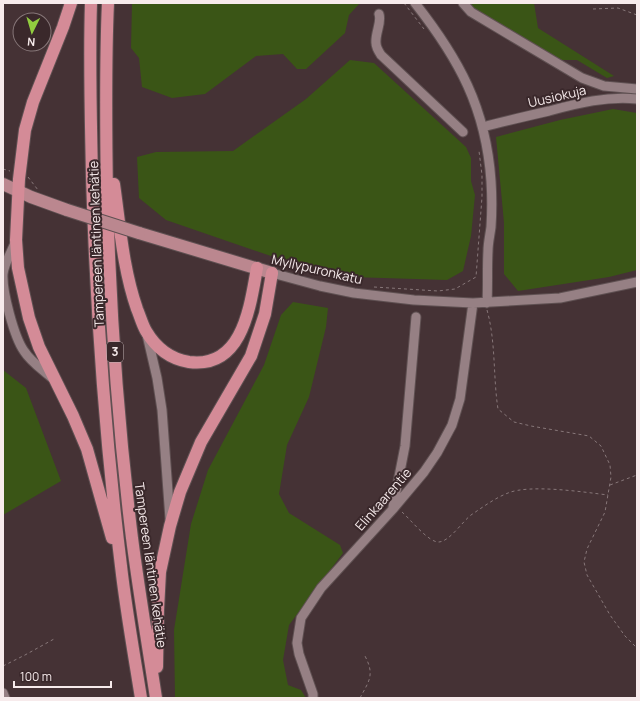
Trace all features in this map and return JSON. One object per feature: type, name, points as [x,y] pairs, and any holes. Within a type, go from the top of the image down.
[{"type":"highway","points":[[71,3],[64,27],[29,114],[23,143],[19,173],[16,240],[18,268],[29,318],[39,347],[73,416],[87,449],[121,568]]},
{"type":"highway","name":"Tampereen läntinen kehätie","points":[[91,3],[91,131],[98,327],[106,433],[121,568],[141,698]]},
{"type":"highway","name":"Tampereen läntinen kehätie","points":[[108,3],[106,132],[111,294],[121,432],[132,538],[156,698]]},
{"type":"highway","points":[[106,132],[126,272],[146,331],[156,344],[171,357],[181,361],[201,362],[211,360],[221,355],[230,348],[243,328],[248,313],[257,268]]},
{"type":"highway","points":[[156,698],[160,572],[170,526],[180,492],[201,442],[251,356],[265,314],[272,273]]},
{"type":"main road","name":"Myllypuronkatu","points":[[3,184],[18,192],[66,210],[272,273]]},
{"type":"street","points":[[415,3],[433,26],[459,67],[471,91],[483,127],[491,182],[487,303]]},
{"type":"street","points":[[463,3],[471,12],[582,78],[604,86],[637,89]]},
{"type":"street","points":[[379,14],[381,18],[376,34],[376,45],[381,56],[463,132]]},
{"type":"street","name":"Uusiokuja","points":[[483,127],[603,99],[623,97],[637,99]]},
{"type":"street","points":[[16,240],[3,274],[4,290],[9,312],[17,338],[23,350],[31,360],[56,381]]},
{"type":"street","name":"Myllypuronkatu","points":[[272,273],[320,286],[354,293],[414,300],[473,303],[560,298],[637,282]]},
{"type":"street","name":"Elinkaarentie","points":[[313,698],[297,643],[301,618],[321,588],[394,508],[437,453],[452,425],[460,399],[473,303]]},
{"type":"street","points":[[394,508],[405,446],[416,317]]},
{"type":"street","points":[[146,331],[157,378],[162,410],[170,526]]},
{"type":"street","points":[[3,693],[5,698]]},
{"type":"path","points":[[404,3],[426,32]]},
{"type":"path","points":[[593,9],[618,8],[637,15]]},
{"type":"path","points":[[373,287],[438,291],[455,289],[476,278],[482,197],[482,175],[478,148]]},
{"type":"path","points":[[3,169],[26,174],[39,191]]},
{"type":"path","points":[[487,303],[492,338],[498,409],[514,422],[589,436],[601,446],[610,465],[611,476],[605,512],[587,549],[584,562],[587,575],[610,615],[625,636],[637,648]]},
{"type":"path","points":[[610,485],[637,475]]},
{"type":"path","points":[[394,508],[408,517],[431,540],[438,543],[444,541],[470,517],[492,501],[509,492],[528,490],[557,490],[608,495]]},
{"type":"path","points":[[3,666],[54,639]]},
{"type":"path","points":[[360,698],[371,674],[369,663],[365,656]]},
{"type":"green space","points":[[132,3],[360,3],[349,15],[345,33],[306,69],[297,69],[283,54],[256,56],[205,94],[172,98],[142,87],[139,58],[131,48]]},
{"type":"green space","points":[[470,3],[534,3],[538,28],[614,76],[607,78],[577,60],[559,60],[474,8]]},
{"type":"green space","points":[[350,60],[374,63],[466,147],[471,158],[471,181],[475,195],[471,236],[463,271],[447,280],[351,277],[300,266],[166,220],[139,198],[137,157],[156,152],[233,151],[306,99]]},
{"type":"green space","points":[[613,109],[637,113],[637,270],[609,277],[518,291],[504,274],[504,223],[496,137],[560,120]]},
{"type":"green space","points":[[293,302],[328,308],[326,327],[309,397],[287,445],[279,494],[289,513],[340,545],[343,553],[289,625],[283,660],[288,685],[301,690],[306,698],[175,698],[174,630],[191,524],[208,470],[264,365],[281,315]]},
{"type":"green space","points":[[3,370],[26,388],[61,481],[3,515]]}]
